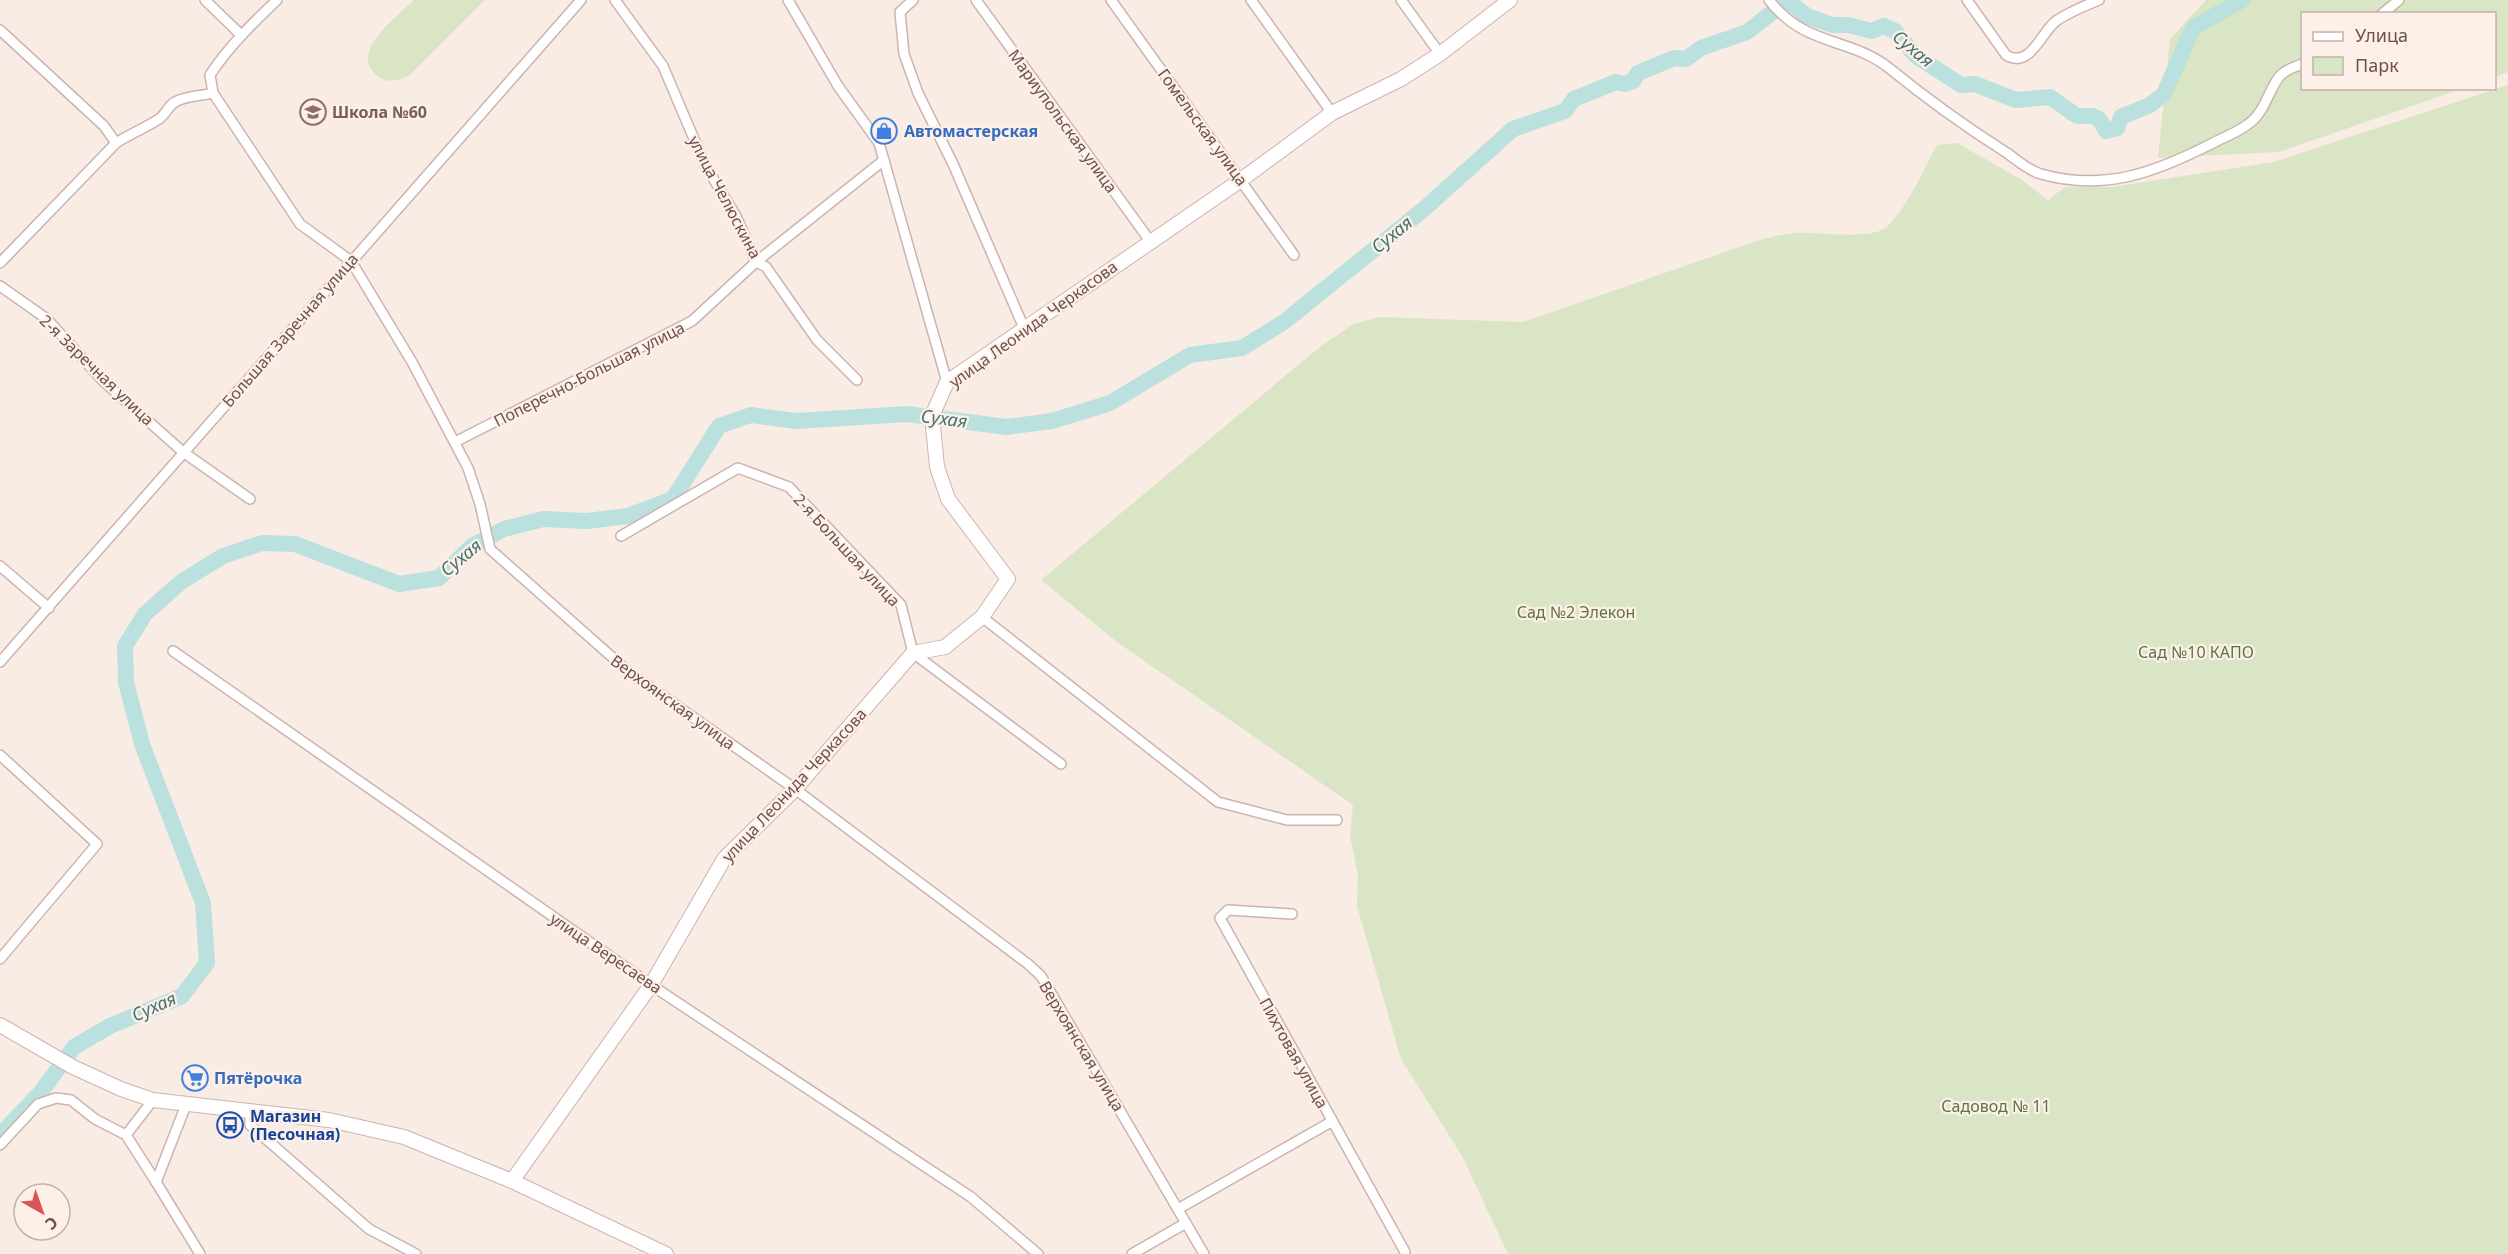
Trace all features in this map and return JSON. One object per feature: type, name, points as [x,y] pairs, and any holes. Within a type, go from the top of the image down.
[{"type":"street","points":[[205,0],[240,35]]},
{"type":"street","points":[[0,263],[116,143],[135,130],[158,120],[177,100],[213,93],[210,75],[240,35],[277,0]]},
{"type":"street","name":"Большая Заречная улица","points":[[0,662],[581,0]]},
{"type":"street","name":"улица Челюскина","points":[[615,0],[663,66],[705,165],[736,216],[756,262],[766,267],[817,340],[857,380]]},
{"type":"street","points":[[788,0],[838,86],[879,143],[947,382]]},
{"type":"street","points":[[914,0],[900,12],[904,54],[918,93],[953,164],[1024,327]]},
{"type":"street","name":"Мариупольская улица","points":[[976,0],[1150,241]]},
{"type":"street","name":"Гомельская улица","points":[[1111,0],[1294,255]]},
{"type":"street","points":[[1251,0],[1332,113]]},
{"type":"street","points":[[1401,0],[1440,54]]},
{"type":"street","name":"улица Леонида Черкасова","points":[[512,1181],[651,985],[724,859],[795,789],[913,653],[945,647],[982,617],[1008,579],[948,499],[937,467],[932,416],[947,382],[1241,180],[1332,113],[1401,79],[1440,54],[1510,0]]},
{"type":"street","points":[[1769,0],[1780,14],[1807,33],[1871,57],[1885,65],[1950,117],[2039,174],[2067,179],[2119,180],[2149,172],[2194,153],[2246,126],[2263,109],[2279,75],[2301,64]]},
{"type":"street","points":[[1967,0],[2006,55],[2012,59],[2020,58],[2041,43],[2054,22],[2082,6],[2099,0]]},
{"type":"street","points":[[2384,12],[2399,0]]},
{"type":"street","points":[[0,30],[104,126],[116,143]]},
{"type":"street","name":"Верхоянская улица","points":[[213,93],[300,224],[351,261],[412,362],[468,468],[480,504],[490,549],[630,674],[795,789],[1041,976],[1204,1254]]},
{"type":"street","name":"Поперечно-Большая улица","points":[[455,442],[692,321],[756,262],[884,160]]},
{"type":"street","name":"2-я Заречная улица","points":[[0,286],[47,319],[104,381],[183,452],[250,499]]},
{"type":"street","name":"2-я Большая улица","points":[[621,536],[738,468],[789,487],[901,605],[913,653]]},
{"type":"street","points":[[0,566],[49,608]]},
{"type":"street","points":[[982,617],[1218,802],[1287,820],[1337,820]]},
{"type":"street","name":"улица Вересаева","points":[[173,651],[651,985],[971,1197],[1038,1254]]},
{"type":"street","points":[[913,653],[1061,764]]},
{"type":"street","points":[[0,755],[96,844],[0,959]]},
{"type":"street","name":"Пихтовая улица","points":[[1292,914],[1228,910],[1220,918],[1405,1252]]},
{"type":"street","points":[[0,1025],[73,1067],[121,1089],[153,1100],[329,1120],[404,1137],[512,1181],[666,1254]]},
{"type":"street","points":[[0,1145],[38,1104],[56,1098],[71,1100],[94,1119],[126,1135],[200,1254]]},
{"type":"street","points":[[126,1135],[153,1100]]},
{"type":"street","points":[[156,1182],[186,1105]]},
{"type":"street","points":[[250,1112],[250,1125],[369,1229],[416,1254]]},
{"type":"street","points":[[1178,1209],[1331,1122]]},
{"type":"street","points":[[1132,1254],[1186,1223]]},
{"type":"green space","points":[[414,0],[485,0],[410,75],[394,80],[383,79],[370,67],[368,57],[371,47],[387,26]]},
{"type":"green space","points":[[2206,0],[2508,0],[2508,72],[2496,77],[2496,12],[2301,12],[2301,90],[2458,90],[2279,152],[2158,158],[2170,39]]},
{"type":"green space","points":[[2508,85],[2508,1254],[1508,1254],[1462,1156],[1401,1059],[1357,906],[1358,874],[1350,836],[1353,805],[1117,642],[1041,580],[1321,346],[1353,324],[1380,317],[1523,322],[1754,242],[1784,234],[1844,235],[1882,230],[1903,207],[1937,145],[1957,143],[2022,180],[2048,200],[2065,187],[2112,187],[2274,162]]},
{"type":"waterway","name":"Сухая","points":[[0,1135],[41,1092],[74,1047],[110,1026],[182,996],[207,963],[203,903],[142,744],[126,682],[125,646],[145,614],[181,582],[223,556],[262,543],[295,544],[399,584],[439,578],[472,546],[504,529],[543,519],[587,521],[628,516],[673,499],[719,426],[751,415],[796,421],[907,414],[1007,427],[1052,421],[1110,403],[1190,355],[1242,348],[1284,322],[1424,209],[1513,129],[1565,111],[1574,99],[1616,82],[1625,84],[1633,81],[1638,73],[1674,58],[1686,59],[1701,48],[1747,32],[1783,4],[1791,3],[1807,16],[1832,25],[1848,25],[1872,31],[1883,26],[1895,31],[1916,56],[1961,85],[1975,84],[2016,100],[2050,97],[2077,116],[2093,116],[2100,120],[2106,131],[2117,128],[2121,117],[2150,105],[2164,94],[2193,28],[2242,0]]},
{"type":"place","name":"Школа №60","points":[[313,112]]},
{"type":"place","name":"Автомастерская","points":[[884,131]]},
{"type":"place","name":"Пятёрочка","points":[[195,1078]]},
{"type":"place","name":"Магазин (Песочная)","points":[[230,1125]]},
{"type":"park label","name":"Сад №2 Элекон","points":[[1576,612]]},
{"type":"park label","name":"Сад №10 КАПО","points":[[2196,652]]},
{"type":"park label","name":"Садовод № 11","points":[[1996,1106]]}]
